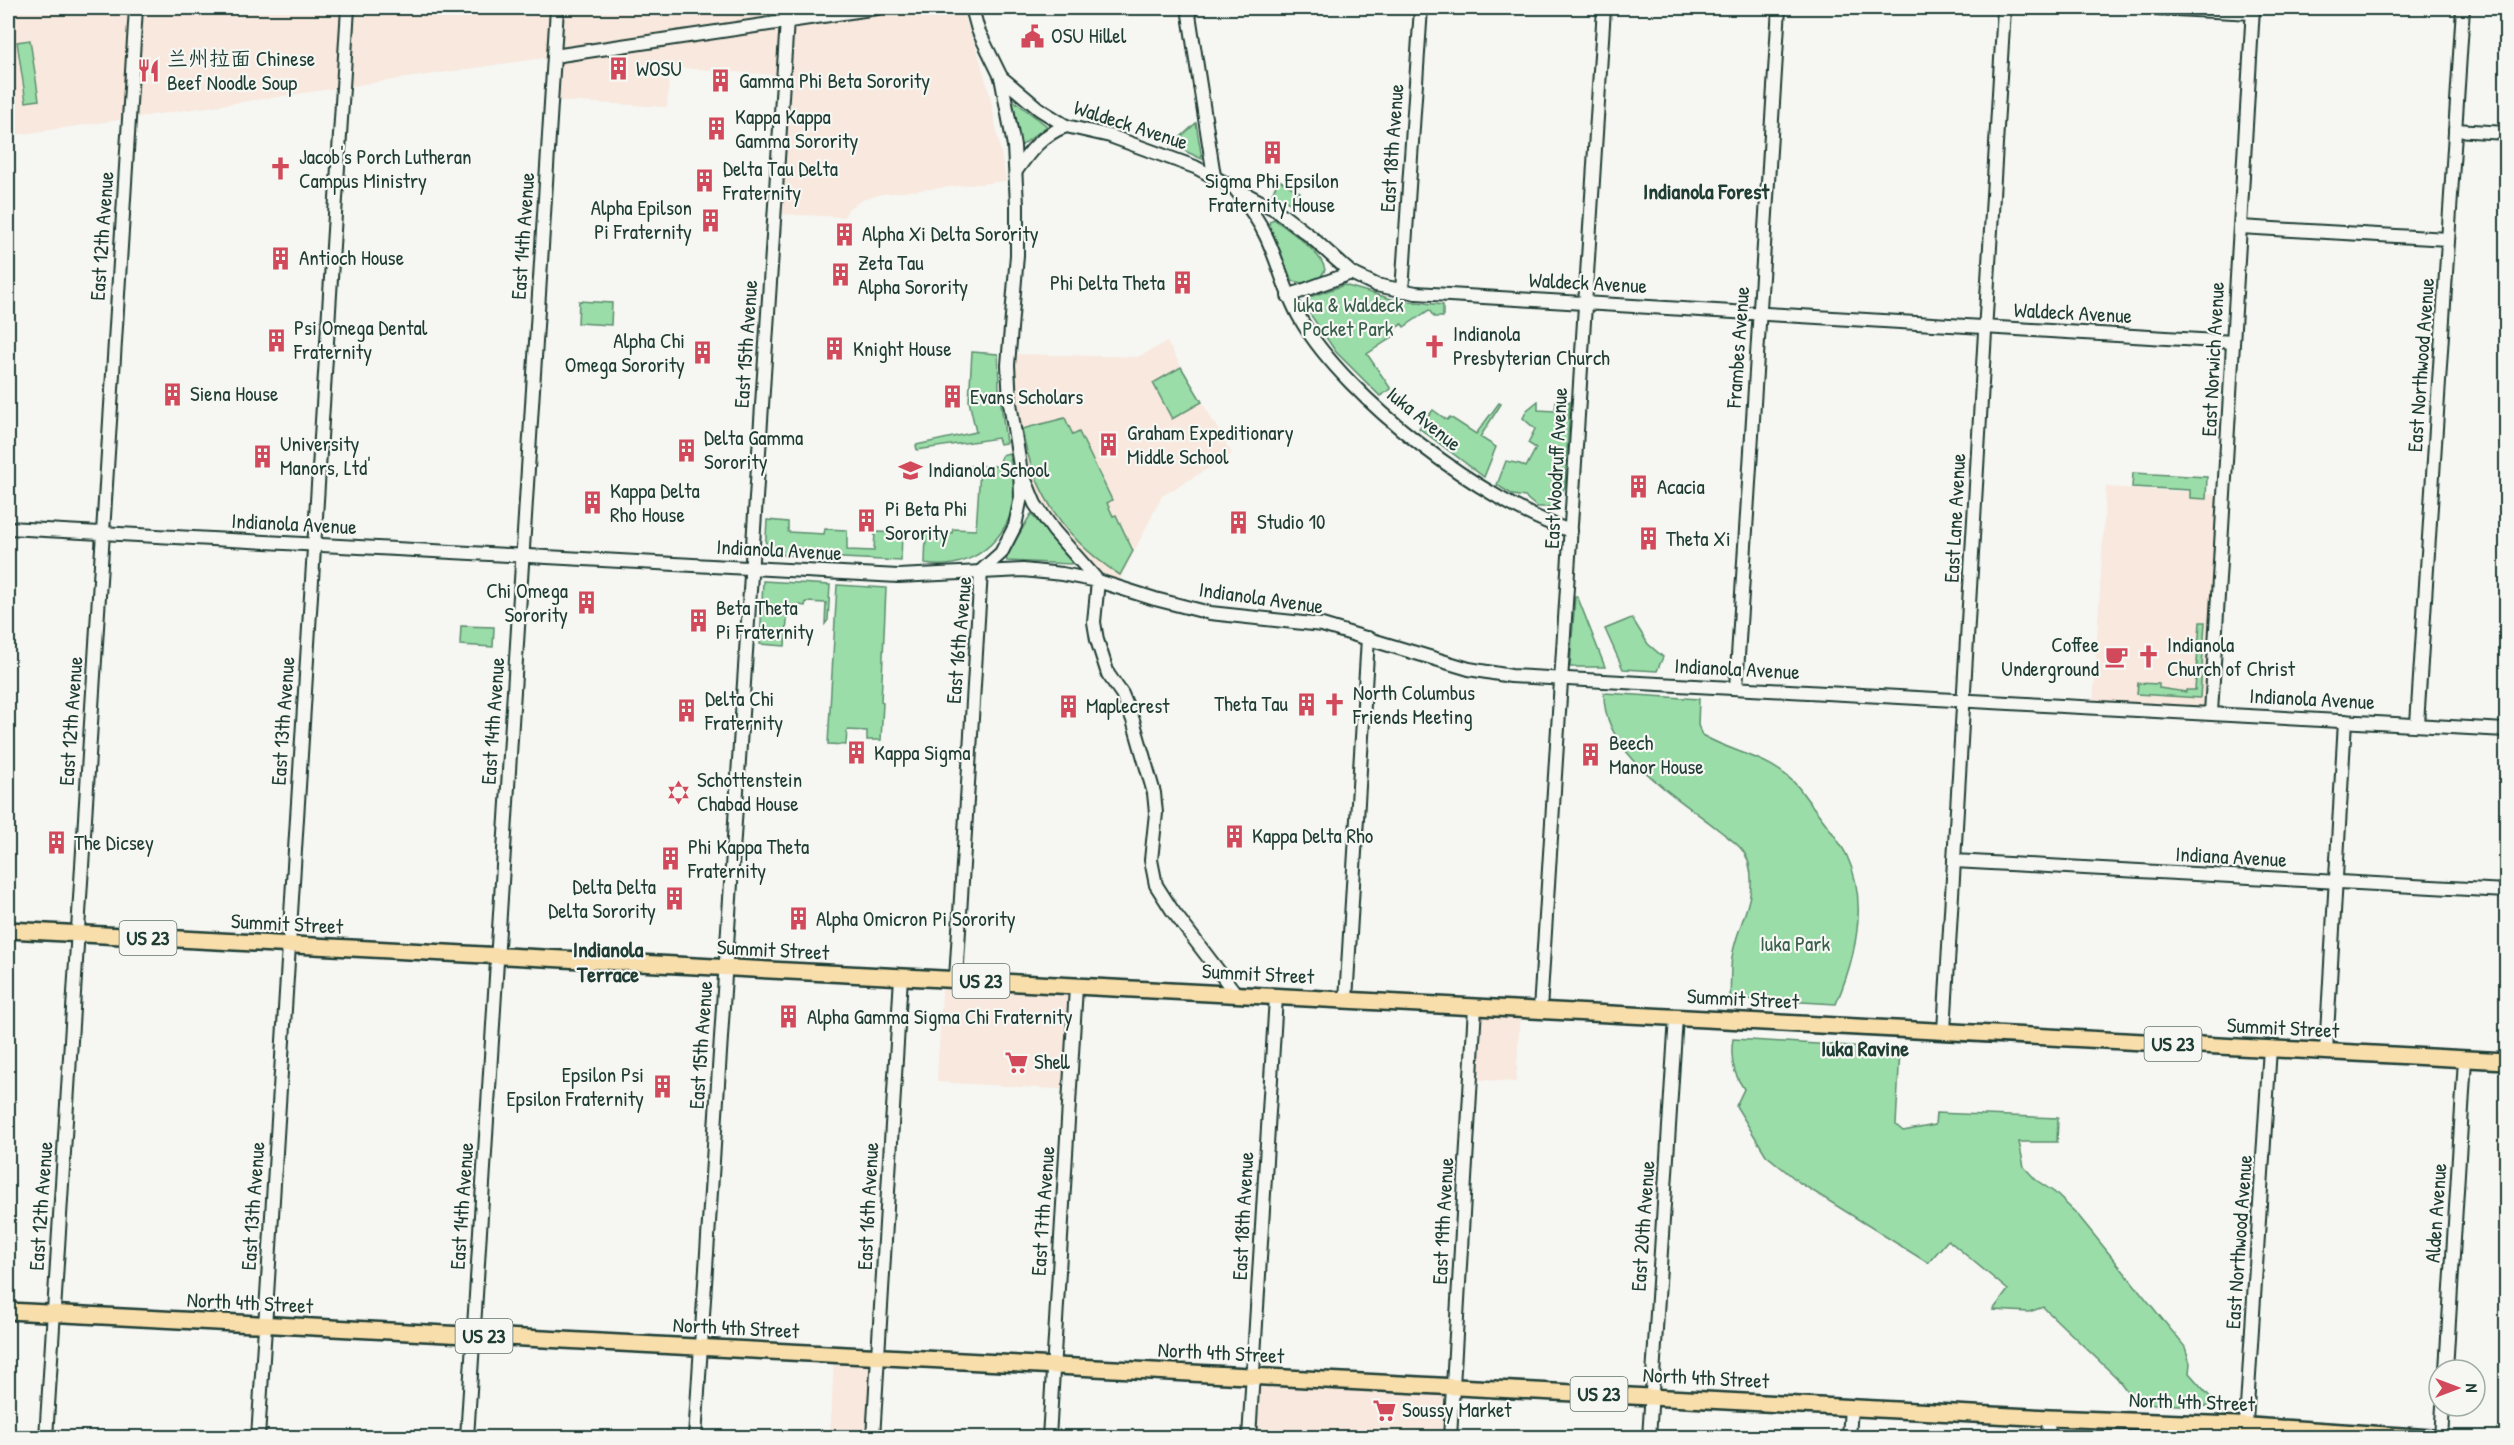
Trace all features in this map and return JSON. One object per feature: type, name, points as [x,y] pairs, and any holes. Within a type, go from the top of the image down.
[{"type":"main road","name":"Summit Street","points":[[8,930],[2506,1061]]},
{"type":"main road","name":"North 4th Street","points":[[8,1311],[1851,1407],[2246,1431],[2432,1437]]},
{"type":"street","name":"East 12th Avenue","points":[[46,1437],[136,8]]},
{"type":"street","name":"East 13th Avenue","points":[[258,1437],[348,8]]},
{"type":"street","name":"East 14th Avenue","points":[[467,1437],[557,8]]},
{"type":"street","points":[[554,56],[786,14],[878,8]]},
{"type":"street","name":"East 16th Avenue","points":[[956,980],[981,571],[1001,553],[1014,526],[1021,497],[1020,466],[1010,403],[1008,365],[1017,255],[1016,171],[1001,77],[978,30],[972,8]]},
{"type":"street","points":[[1188,8],[1214,176]]},
{"type":"street","name":"East 18th Avenue","points":[[1402,291],[1421,8]]},
{"type":"street","name":"East Woodruff Avenue","points":[[1561,679],[1604,8]]},
{"type":"street","name":"Frambes Avenue","points":[[1736,688],[1779,8]]},
{"type":"street","name":"East Lane Avenue","points":[[1944,1031],[2004,8]]},
{"type":"street","points":[[2155,8],[2253,10]]},
{"type":"street","name":"East Northwood Avenue","points":[[2417,724],[2463,8]]},
{"type":"street","name":"East Norwich Avenue","points":[[2211,714],[2253,10]]},
{"type":"street","name":"East 15th Avenue","points":[[695,1437],[786,14]]},
{"type":"street","name":"Waldeck Avenue","points":[[1001,77],[1039,109],[1066,126],[1110,136],[1172,158],[1232,185],[1292,221],[1351,273],[1376,285],[1402,291],[2233,342]]},
{"type":"street","points":[[1016,171],[1035,144],[1055,130],[1066,126]]},
{"type":"street","points":[[2455,130],[2506,133]]},
{"type":"street","name":"Iuka Avenue","points":[[1232,185],[1266,236],[1288,296],[1309,334],[1322,352],[1366,397],[1407,432],[1470,479],[1527,513],[1571,531]]},
{"type":"street","points":[[2240,227],[2448,239]]},
{"type":"street","points":[[1288,296],[1351,273]]},
{"type":"street","points":[[1020,466],[1035,504],[1054,531],[1098,581],[1094,622],[1097,640],[1108,674],[1122,694],[1133,720],[1154,794],[1156,813],[1151,860],[1156,885],[1172,910],[1236,994]]},
{"type":"street","name":"Indianola Avenue","points":[[8,528],[898,576],[981,571],[1052,573],[1098,581],[1210,613],[1322,625],[1469,669],[1511,676],[2506,730]]},
{"type":"street","points":[[1346,1000],[1368,638]]},
{"type":"street","points":[[1540,1010],[1561,679]]},
{"type":"street","points":[[2326,1051],[2345,721]]},
{"type":"street","name":"Indiana Avenue","points":[[1954,861],[2506,891]]},
{"type":"street","name":"East 16th Avenue","points":[[873,1437],[901,977]]},
{"type":"street","name":"East 17th Avenue","points":[[1049,1437],[1076,987]]},
{"type":"street","name":"East 18th Avenue","points":[[1249,1437],[1276,997]]},
{"type":"street","name":"East 19th Avenue","points":[[1450,1437],[1475,1007]]},
{"type":"street","name":"East 20th Avenue","points":[[1649,1437],[1676,1017]]},
{"type":"street","name":"East Northwood Avenue","points":[[2246,1431],[2270,1048]]},
{"type":"street","name":"Alden Avenue","points":[[2446,1358],[2465,1059]]},
{"type":"street","points":[[1849,1437],[1851,1407]]},
{"type":"street","points":[[2048,1437],[2049,1418]]},
{"type":"street","points":[[2441,1437],[2442,1418]]},
{"type":"shaded area","points":[[8,8],[961,8],[978,53],[990,96],[1006,181],[881,194],[862,200],[849,208],[844,217],[781,214],[789,76],[670,67],[667,107],[545,100],[548,62],[543,58],[8,136]]},
{"type":"shaded area","points":[[1167,342],[1232,454],[1162,496],[1116,587],[1098,581],[1054,531],[1020,466],[1011,354],[1138,357]]},
{"type":"shaded area","points":[[2106,487],[2223,494],[2211,714],[2093,707]]},
{"type":"shaded area","points":[[943,975],[1081,983],[1075,1090],[937,1082]]},
{"type":"shaded area","points":[[1477,1009],[1520,1012],[1516,1082],[1472,1079]]},
{"type":"shaded area","points":[[2504,1061],[2506,1061],[2506,1166],[2497,1166]]},
{"type":"shaded area","points":[[834,1358],[874,1360],[870,1437],[830,1438]]},
{"type":"shaded area","points":[[1256,1382],[1453,1386],[1451,1437],[1253,1438]]},
{"type":"green space","points":[[30,40],[39,100],[26,102],[17,42]]},
{"type":"green space","points":[[1013,100],[1047,126],[1021,146],[1018,144],[1010,105]]},
{"type":"green space","points":[[1196,123],[1202,159],[1172,145]]},
{"type":"green space","points":[[1279,180],[1300,192],[1293,205],[1272,193]]},
{"type":"green space","points":[[1274,219],[1318,256],[1325,270],[1320,278],[1303,283],[1292,281],[1269,225]]},
{"type":"green space","name":"Iuka & Waldeck Pocket Park","points":[[1344,285],[1395,300],[1443,305],[1443,317],[1434,317],[1429,310],[1404,327],[1402,324],[1391,331],[1394,336],[1367,354],[1391,389],[1380,396],[1336,352],[1306,308],[1307,298]]},
{"type":"green space","points":[[579,301],[612,303],[611,325],[578,323]]},
{"type":"green space","points":[[972,352],[998,354],[999,387],[1006,443],[1000,444],[998,438],[917,450],[916,445],[976,432],[969,401]]},
{"type":"green space","points":[[1181,367],[1202,402],[1172,419],[1153,383]]},
{"type":"green space","points":[[1538,401],[1538,410],[1555,411],[1556,401],[1570,402],[1565,486],[1558,501],[1550,507],[1537,507],[1525,497],[1513,495],[1497,485],[1506,461],[1526,467],[1536,448],[1528,443],[1535,429],[1523,418],[1527,410]]},
{"type":"green space","points":[[1499,403],[1501,404],[1480,437],[1496,447],[1484,477],[1419,428],[1433,410],[1447,420],[1450,417],[1476,434]]},
{"type":"green space","points":[[1065,418],[1073,435],[1079,432],[1112,500],[1107,503],[1113,516],[1116,515],[1133,551],[1120,575],[1083,547],[1068,530],[1055,512],[1034,473],[1022,429]]},
{"type":"green space","points":[[1009,453],[1015,479],[1015,495],[1012,511],[996,539],[972,558],[942,565],[925,564],[926,532],[952,533],[953,529],[976,530],[980,470],[958,468],[959,466],[999,466],[1002,455]]},
{"type":"green space","points":[[2133,473],[2207,477],[2206,499],[2190,498],[2190,490],[2132,487]]},
{"type":"green space","points":[[1031,514],[1071,559],[1071,564],[1007,561],[1006,556]]},
{"type":"green space","points":[[767,520],[788,522],[788,532],[824,534],[825,529],[847,530],[847,550],[874,551],[875,532],[902,533],[901,561],[765,554]]},
{"type":"green space","points":[[763,581],[830,585],[828,620],[825,624],[826,603],[806,602],[805,606],[799,605],[798,608],[788,607],[785,646],[760,644]]},
{"type":"green space","points":[[837,585],[886,588],[881,740],[867,740],[867,731],[847,730],[846,745],[828,744]]},
{"type":"green space","points":[[1575,596],[1578,598],[1605,667],[1570,667]]},
{"type":"green space","points":[[1632,618],[1648,644],[1663,657],[1657,671],[1623,669],[1605,629]]},
{"type":"green space","points":[[2200,622],[2205,622],[2200,698],[2137,694],[2138,683],[2159,684],[2159,688],[2186,692],[2186,690],[2195,690]]},
{"type":"green space","points":[[461,626],[494,627],[493,647],[460,645]]},
{"type":"green space","name":"Iuka Park","points":[[1604,693],[1699,699],[1698,725],[1702,735],[1765,762],[1788,777],[1799,788],[1842,847],[1854,874],[1858,912],[1857,931],[1849,969],[1836,1004],[1730,998],[1732,957],[1751,889],[1747,858],[1734,842],[1664,788],[1629,755],[1615,736],[1607,715]]},
{"type":"green space","points":[[1733,1039],[1900,1049],[1896,1125],[1903,1131],[1935,1125],[1936,1113],[2058,1118],[2057,1142],[2019,1142],[2024,1167],[2077,1214],[2185,1347],[2190,1363],[2189,1373],[2219,1407],[2136,1403],[2117,1378],[2043,1307],[2029,1312],[1993,1310],[2008,1290],[1948,1240],[1928,1263],[1800,1183],[1766,1155],[1736,1106],[1744,1089],[1733,1065]]},
{"type":"place","name":"OSU Hillel","points":[[1033,36]]},
{"type":"place","name":"WOSU","points":[[618,69]]},
{"type":"place","name":"兰州拉面 Chinese Beef Noodle Soup","points":[[149,71]]},
{"type":"place","name":"Gamma Phi Beta Sorority","points":[[721,81]]},
{"type":"place","name":"Kappa Kappa Gamma Sorority","points":[[717,129]]},
{"type":"place","name":"Sigma Phi Epsilon Fraternity House","points":[[1272,153]]},
{"type":"place","name":"Jacob's Porch Lutheran Campus Ministry","points":[[281,169]]},
{"type":"place","name":"Delta Tau Delta Fraternity","points":[[705,181]]},
{"type":"place","name":"Alpha Epilson Pi Fraternity","points":[[710,220]]},
{"type":"place","name":"Alpha Xi Delta Sorority","points":[[844,234]]},
{"type":"place","name":"Antioch House","points":[[281,258]]},
{"type":"place","name":"Zeta Tau Alpha Sorority","points":[[840,275]]},
{"type":"place","name":"Phi Delta Theta","points":[[1183,283]]},
{"type":"place","name":"Psi Omega Dental Fraternity","points":[[276,340]]},
{"type":"place","name":"Indianola Presbyterian Church","points":[[1435,346]]},
{"type":"place","name":"Knight House","points":[[835,349]]},
{"type":"place","name":"Alpha Chi Omega Sorority","points":[[703,353]]},
{"type":"place","name":"Siena House","points":[[172,394]]},
{"type":"place","name":"Evans Scholars","points":[[952,397]]},
{"type":"place","name":"Graham Expeditionary Middle School","points":[[1109,445]]},
{"type":"place","name":"Delta Gamma Sorority","points":[[686,450]]},
{"type":"place","name":"University Manors, Ltd'","points":[[262,456]]},
{"type":"place","name":"Indianola School","points":[[910,470]]},
{"type":"place","name":"Acacia","points":[[1639,487]]},
{"type":"place","name":"Kappa Delta Rho House","points":[[592,503]]},
{"type":"place","name":"Pi Beta Phi Sorority","points":[[867,521]]},
{"type":"place","name":"Studio 10","points":[[1239,522]]},
{"type":"place","name":"Theta Xi","points":[[1648,539]]},
{"type":"place","name":"Chi Omega Sorority","points":[[586,603]]},
{"type":"place","name":"Beta Theta Pi Fraternity","points":[[698,620]]},
{"type":"place","name":"Coffee Underground","points":[[2117,657]]},
{"type":"place","name":"Indianola Church of Christ","points":[[2149,657]]},
{"type":"place","name":"Theta Tau","points":[[1306,704]]},
{"type":"place","name":"North Columbus Friends Meeting","points":[[1335,705]]},
{"type":"place","name":"Maplecrest","points":[[1068,706]]},
{"type":"place","name":"Delta Chi Fraternity","points":[[687,711]]},
{"type":"place","name":"Kappa Sigma","points":[[856,753]]},
{"type":"place","name":"Beech Manor House","points":[[1591,755]]},
{"type":"place","name":"Schottenstein Chabad House","points":[[679,792]]},
{"type":"place","name":"Kappa Delta Rho","points":[[1234,836]]},
{"type":"place","name":"The Dicsey","points":[[56,843]]},
{"type":"place","name":"Phi Kappa Theta Fraternity","points":[[670,859]]},
{"type":"place","name":"Delta Delta Delta Sorority","points":[[674,899]]},
{"type":"place","name":"Alpha Omicron Pi Sorority","points":[[798,919]]},
{"type":"place","name":"Alpha Gamma Sigma Chi Fraternity","points":[[789,1017]]},
{"type":"place","name":"Shell","points":[[1016,1062]]},
{"type":"place","name":"Epsilon Psi Epsilon Fraternity","points":[[662,1087]]},
{"type":"place","name":"Soussy Market","points":[[1384,1410]]},
{"type":"district","name":"Indianola Forest","points":[[1706,191]]},
{"type":"district","name":"Indianola Terrace","points":[[608,962]]},
{"type":"district","name":"Iuka Ravine","points":[[1865,1048]]}]
